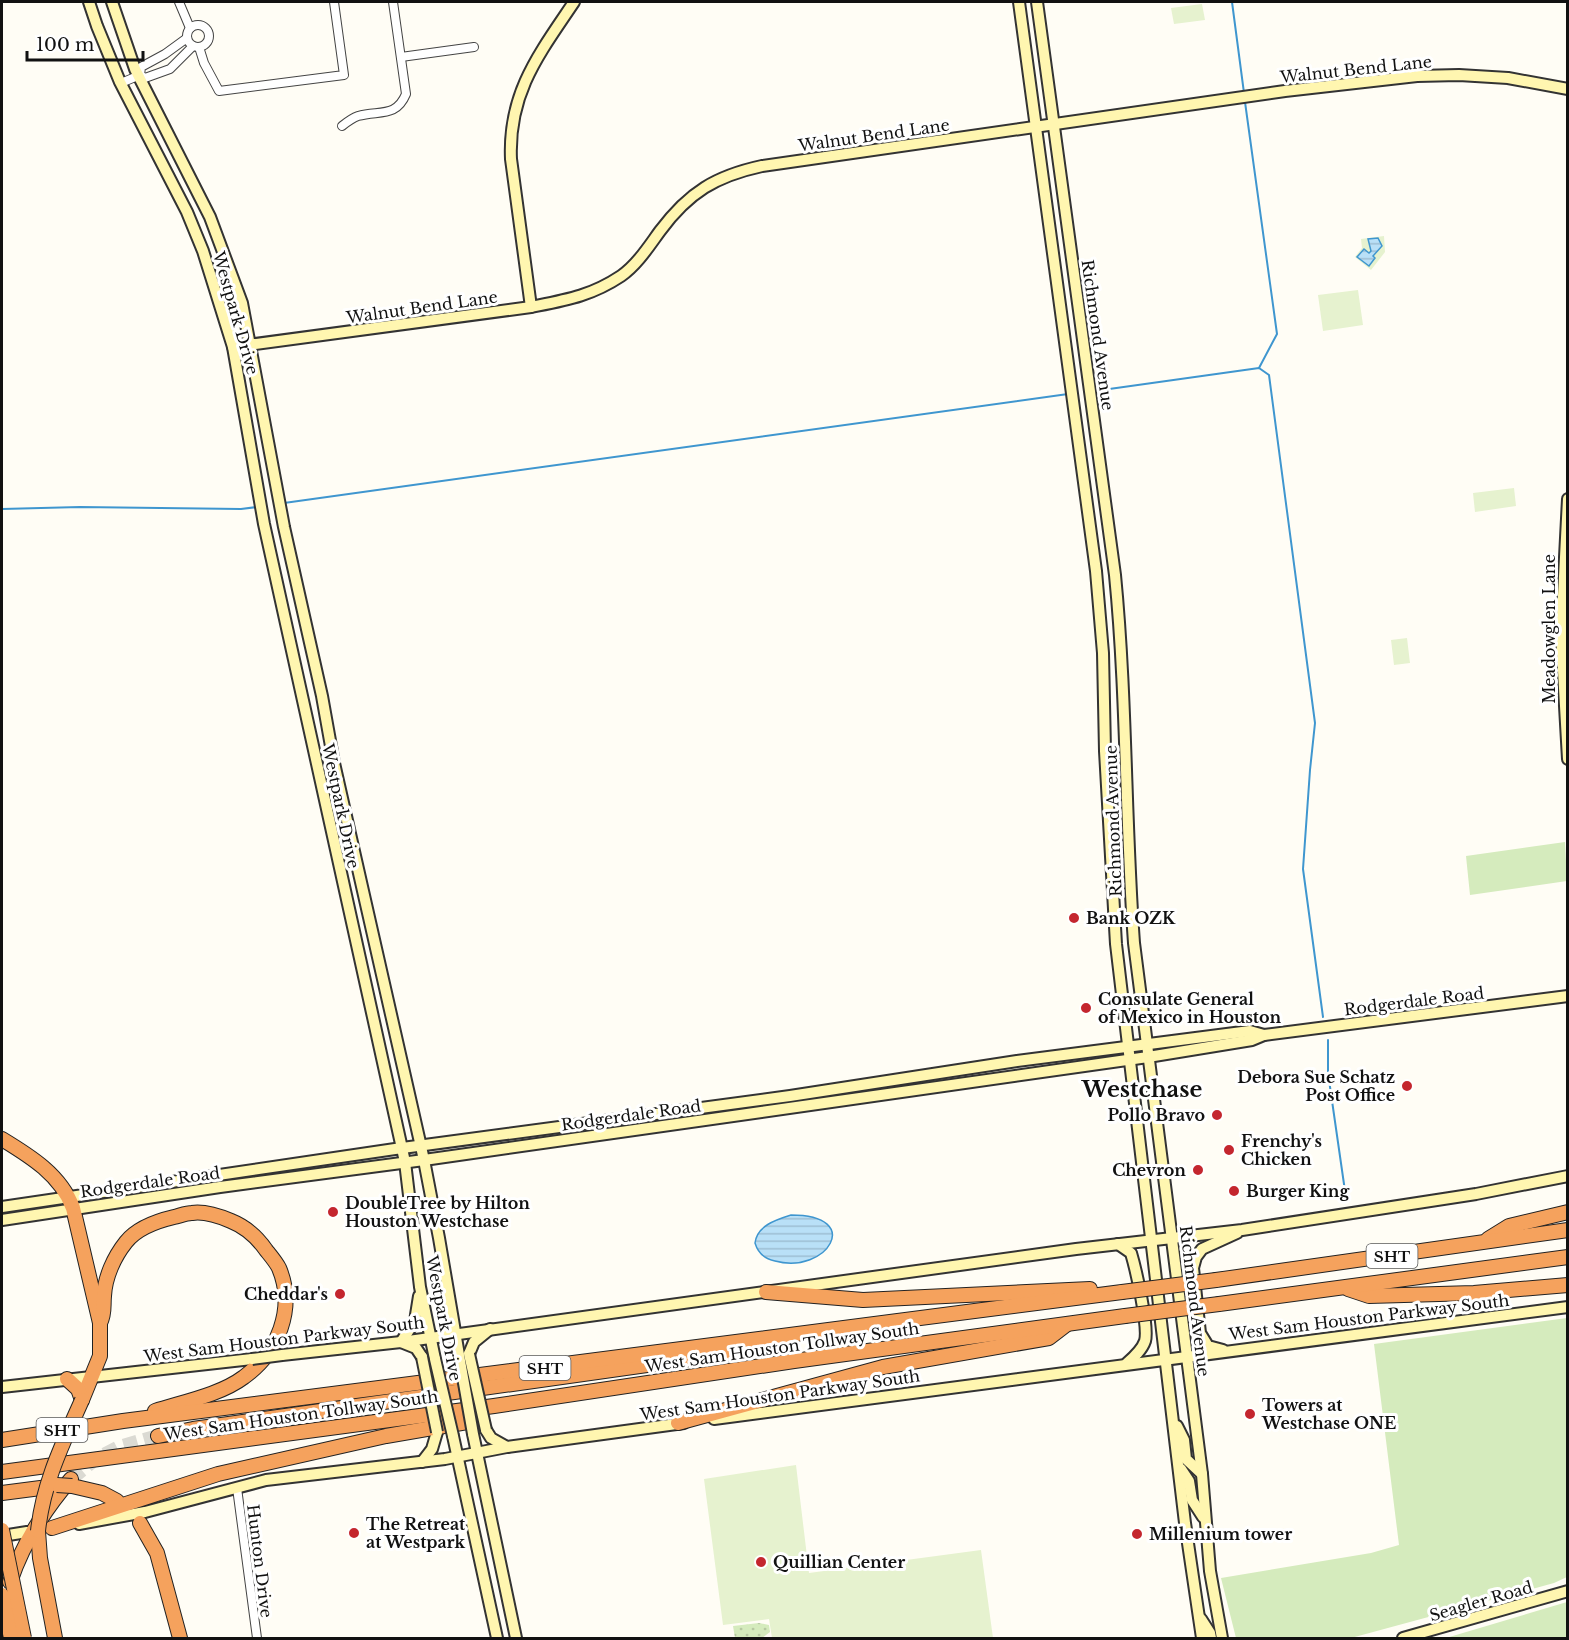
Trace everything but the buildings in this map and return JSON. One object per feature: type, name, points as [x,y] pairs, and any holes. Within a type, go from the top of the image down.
[{"type":"highway","points":[[2,1139],[43,1166],[71,1202],[100,1323],[100,1356],[44,1492],[40,1532],[42,1575],[55,1638]]},
{"type":"highway","points":[[100,1323],[104,1316],[104,1297],[109,1274],[127,1240],[138,1231],[161,1220],[193,1212],[218,1215],[242,1225],[258,1239],[278,1267],[283,1284],[286,1304],[282,1323],[276,1342],[263,1362],[242,1379],[216,1391],[123,1421]]},
{"type":"highway","points":[[1481,1243],[1509,1226],[1568,1212]]},
{"type":"highway","name":"SHT","points":[[1122,1291],[1216,1280],[1568,1230]]},
{"type":"highway","name":"West Sam Houston Tollway South","points":[[2,1472],[490,1407],[794,1361],[1568,1257]]},
{"type":"highway","points":[[1343,1287],[1369,1296],[1474,1293],[1568,1285]]},
{"type":"highway","points":[[766,1292],[863,1300],[1048,1290],[1122,1291]]},
{"type":"highway","name":"West Sam Houston Tollway South","points":[[2,1440],[123,1421],[793,1336],[1122,1291]]},
{"type":"highway","points":[[678,1423],[883,1367],[1049,1338],[1067,1324]]},
{"type":"highway","points":[[158,1436],[193,1429],[765,1348],[793,1336]]},
{"type":"highway","points":[[67,1379],[83,1396]]},
{"type":"highway","points":[[40,1532],[218,1473],[386,1436],[473,1421],[490,1407]]},
{"type":"highway","points":[[2,1638],[4,1600],[19,1556],[49,1504],[72,1483]]},
{"type":"highway","points":[[2,1493],[72,1483],[102,1493],[117,1501]]},
{"type":"highway","points":[[140,1524],[157,1553],[180,1638]]},
{"type":"highway","points":[[2,1530],[24,1638]]},
{"type":"highway","points":[[2,1595],[11,1638]]},
{"type":"main road","name":"Westpark Drive","points":[[89,2],[121,83],[187,212],[203,250],[233,347],[255,482],[405,1162],[420,1287],[497,1638]]},
{"type":"main road","name":"Westpark Drive","points":[[112,2],[139,75],[210,217],[242,303],[275,486],[322,696],[334,763],[424,1160],[454,1333],[464,1354],[473,1434],[516,1638]]},
{"type":"main road","points":[[531,307],[510,137],[521,90],[534,62],[574,2]]},
{"type":"main road","name":"Richmond Avenue","points":[[1019,2],[1096,571],[1103,653],[1116,944],[1185,1523],[1202,1638]]},
{"type":"main road","name":"Richmond Avenue","points":[[1037,2],[1115,575],[1121,646],[1127,826],[1134,943],[1202,1474],[1210,1571],[1222,1638]]},
{"type":"main road","name":"Walnut Bend Lane","points":[[233,347],[531,307],[577,298],[594,292],[623,274],[692,196],[722,177],[781,163],[1258,95],[1400,78],[1459,75],[1508,78],[1568,88]]},
{"type":"main road","points":[[165,169],[181,160]]},
{"type":"main road","points":[[1051,242],[1070,239]]},
{"type":"main road","points":[[203,250],[221,244]]},
{"type":"main road","points":[[1083,473],[1101,470]]},
{"type":"main road","name":"Meadowglen Lane","points":[[1568,499],[1561,635],[1568,759]]},
{"type":"main road","points":[[1096,571],[1115,575]]},
{"type":"main road","points":[[1104,707],[1124,706]]},
{"type":"main road","points":[[1110,826],[1127,826]]},
{"type":"main road","points":[[1116,944],[1134,943]]},
{"type":"main road","name":"Rodgerdale Road","points":[[2,1220],[71,1202],[189,1178],[672,1111],[888,1094],[1130,1060],[1252,1040],[1264,1035],[1568,996]]},
{"type":"main road","name":"Rodgerdale Road","points":[[2,1207],[191,1191],[424,1160],[674,1124],[886,1082],[1017,1061],[1250,1031],[1264,1035]]},
{"type":"main road","points":[[1015,1076],[1017,1061]]},
{"type":"main road","points":[[886,1082],[888,1094]]},
{"type":"main road","points":[[672,1111],[674,1124]]},
{"type":"main road","points":[[565,1125],[567,1138]]},
{"type":"main road","name":"West Sam Houston Parkway South","points":[[2,1388],[401,1341],[1118,1244],[1242,1230],[1453,1198],[1568,1176]]},
{"type":"main road","points":[[189,1178],[191,1191]]},
{"type":"main road","points":[[1225,1351],[1208,1346],[1200,1333],[1193,1268],[1196,1257],[1202,1249],[1242,1230]]},
{"type":"main road","points":[[1118,1244],[1131,1253],[1142,1304],[1146,1338],[1142,1348],[1127,1363]]},
{"type":"main road","points":[[420,1287],[415,1321],[401,1341],[416,1348],[422,1357],[437,1432],[432,1449],[423,1462]]},
{"type":"main road","name":"West Sam Houston Parkway South","points":[[2,1536],[40,1532],[145,1512],[266,1480],[423,1462],[507,1447],[678,1423],[1568,1307]]},
{"type":"main road","points":[[490,1329],[464,1354],[486,1430],[491,1438],[507,1447]]},
{"type":"main road","points":[[1173,1419],[1184,1440],[1186,1459],[1202,1474]]},
{"type":"main road","points":[[1179,1467],[1189,1481],[1192,1500],[1205,1520]]},
{"type":"main road","name":"Seagler Road","points":[[1402,1638],[1568,1591]]},
{"type":"main road","points":[[1199,1616],[1211,1638]]},
{"type":"street","points":[[139,75],[141,67],[165,54],[187,38],[190,28],[179,2]]},
{"type":"street","points":[[187,38],[196,47],[219,91],[344,75],[334,2]]},
{"type":"street","points":[[342,126],[356,116],[393,111],[401,105],[406,94],[393,2]]},
{"type":"street","points":[[139,75],[145,78],[170,69],[196,47],[207,43],[209,32],[200,24],[190,28]]},
{"type":"street","points":[[401,57],[474,47]]},
{"type":"street","points":[[121,83],[139,75]]},
{"type":"street","name":"Hunton Drive","points":[[237,1488],[257,1638]]},
{"type":"green space","points":[[1202,4],[1205,20],[1174,24],[1171,8]]},
{"type":"green space","points":[[1384,236],[1385,252],[1371,270],[1355,257],[1362,248],[1361,239]]},
{"type":"green space","points":[[1358,290],[1363,325],[1323,331],[1318,295]]},
{"type":"green space","points":[[1514,488],[1516,506],[1475,512],[1473,493]]},
{"type":"green space","points":[[1407,638],[1410,663],[1394,665],[1391,640]]},
{"type":"green space","points":[[1565,842],[1567,881],[1470,895],[1466,856]]},
{"type":"green space","points":[[1567,1318],[1567,1577],[1554,1583],[1351,1638],[1236,1638],[1221,1578],[1371,1553],[1399,1545],[1374,1344]]},
{"type":"green space","name":"Quillian Center","points":[[796,1465],[809,1573],[981,1550],[993,1638],[772,1638],[769,1619],[723,1625],[704,1479]]},
{"type":"green space","points":[[1567,1602],[1567,1638],[1446,1638]]},
{"type":"green space","points":[[759,1623],[769,1625],[770,1632],[762,1638],[735,1638],[733,1626]]},
{"type":"water","points":[[1378,238],[1382,246],[1373,256],[1375,258],[1369,266],[1357,257],[1364,249],[1369,253],[1371,251],[1368,239]]},
{"type":"water","points":[[791,1215],[814,1218],[827,1224],[832,1233],[830,1243],[822,1253],[810,1260],[794,1263],[768,1259],[758,1250],[755,1243],[756,1237],[763,1228]]},
{"type":"waterway","points":[[1232,2],[1244,93]]},
{"type":"waterway","points":[[1245,102],[1277,334],[1259,368]]},
{"type":"waterway","points":[[1095,391],[1259,368],[1269,375],[1315,723],[1303,869],[1323,1017]]},
{"type":"waterway","points":[[284,503],[1068,394]]},
{"type":"waterway","points":[[2,509],[80,507],[241,509],[257,507]]},
{"type":"waterway","points":[[1328,1040],[1328,1073],[1346,1198]]},
{"type":"tunnel","points":[[71,1479],[94,1460],[119,1447],[158,1436]]},
{"type":"place","name":"Bank OZK","points":[[1074,918]]},
{"type":"place","name":"Consulate General of Mexico in Houston","points":[[1086,1008]]},
{"type":"place","name":"Debora Sue Schatz Post Office","points":[[1407,1086]]},
{"type":"place","name":"Pollo Bravo","points":[[1217,1115]]},
{"type":"place","name":"Frenchy's Chicken","points":[[1229,1150]]},
{"type":"place","name":"Chevron","points":[[1198,1170]]},
{"type":"place","name":"Burger King","points":[[1234,1191]]},
{"type":"place","name":"DoubleTree by Hilton Houston Westchase","points":[[333,1212]]},
{"type":"place","name":"Cheddar's","points":[[340,1294]]},
{"type":"place","name":"Towers at Westchase ONE","points":[[1250,1414]]},
{"type":"place","name":"The Retreat at Westpark","points":[[354,1533]]},
{"type":"place","name":"Millenium tower","points":[[1137,1534]]},
{"type":"place","name":"Quillian Center","points":[[761,1562]]},
{"type":"district","name":"Westchase","points":[[1142,1089]]}]
